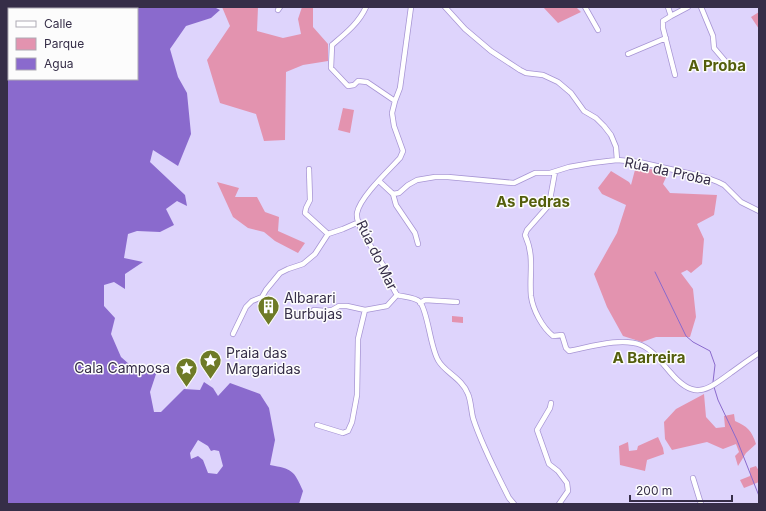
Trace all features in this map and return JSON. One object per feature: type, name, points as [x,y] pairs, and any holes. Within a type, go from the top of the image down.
[{"type":"street","points":[[366,7],[362,16],[332,45],[330,68],[348,86],[354,85],[358,81],[367,82],[394,101]]},
{"type":"street","name":"Rúa do Mar","points":[[411,7],[400,88],[394,101],[392,112],[394,126],[403,151],[400,158],[365,198],[358,208],[357,216],[397,295],[416,300],[420,303]]},
{"type":"street","name":"Rúa da Proba","points":[[444,7],[464,29],[503,58],[526,73],[543,75],[558,82],[571,93],[584,111],[596,118],[611,135],[616,147],[617,160],[639,162],[718,182],[724,185],[741,202],[759,211]]},
{"type":"street","points":[[585,7],[598,30]]},
{"type":"street","points":[[668,7],[671,16]]},
{"type":"street","points":[[675,75],[663,28],[663,21],[688,7]]},
{"type":"street","points":[[701,7],[713,36],[714,48],[731,68]]},
{"type":"street","points":[[628,54],[666,38]]},
{"type":"street","points":[[393,194],[400,193],[408,185],[417,180],[435,177],[514,183],[535,173],[550,173],[569,167],[617,160]]},
{"type":"street","points":[[309,169],[310,200],[305,213],[328,234]]},
{"type":"street","points":[[555,172],[548,205],[527,230],[525,235],[531,253],[531,297],[536,313],[547,331],[553,336],[562,335],[566,348],[569,351],[618,342],[642,346],[652,352],[682,384],[692,390],[707,390],[759,353]]},
{"type":"street","points":[[379,181],[393,194],[396,205],[415,233],[418,244]]},
{"type":"street","points":[[233,334],[246,307],[252,301],[262,297],[280,273],[303,264],[315,254],[328,234],[359,222]]},
{"type":"street","points":[[314,310],[324,311],[332,310],[339,306],[347,306],[365,310],[387,306],[397,295]]},
{"type":"street","points":[[457,302],[425,300],[420,303],[426,318],[430,340],[438,362],[461,382],[468,394],[473,418],[484,446],[503,486],[514,504]]},
{"type":"street","points":[[317,425],[343,434],[348,431],[352,422],[357,395],[358,339],[365,310]]},
{"type":"street","points":[[551,403],[550,408],[537,430],[549,464],[558,471],[567,482],[568,491],[559,504]]},
{"type":"street","points":[[694,478],[701,504]]},
{"type":"green space","points":[[222,7],[258,7],[257,31],[283,38],[301,34],[298,19],[302,7],[313,7],[313,27],[328,44],[328,61],[303,65],[286,72],[285,140],[264,141],[256,114],[220,103],[207,60],[230,26]]},
{"type":"green space","points":[[543,7],[576,7],[581,12],[558,23]]},
{"type":"green space","points":[[759,12],[759,29],[751,17]]},
{"type":"green space","points":[[343,108],[354,110],[350,133],[338,130]]},
{"type":"green space","points":[[636,166],[668,173],[663,184],[670,193],[717,195],[714,215],[697,224],[704,239],[702,264],[691,273],[687,270],[681,273],[693,289],[696,317],[690,337],[656,337],[642,342],[623,336],[607,307],[594,274],[617,233],[626,205],[602,194],[598,188],[611,171],[629,182],[631,185]]},
{"type":"green space","points":[[217,182],[239,188],[235,197],[257,197],[265,212],[279,217],[278,231],[305,243],[298,253],[275,241],[264,232],[248,228],[233,217]]},
{"type":"green space","points":[[452,316],[463,317],[463,323],[452,322]]},
{"type":"green space","points":[[704,394],[706,417],[716,428],[725,427],[724,416],[734,414],[735,421],[746,427],[753,436],[756,444],[746,453],[738,466],[735,456],[739,452],[736,444],[723,449],[707,442],[672,450],[665,439],[664,422],[676,409]]},
{"type":"green space","points":[[658,437],[664,454],[647,460],[645,471],[620,465],[619,446],[628,442],[629,451],[637,450],[638,446]]},
{"type":"green space","points":[[756,466],[759,471],[759,482],[744,488],[740,480],[750,476],[750,468]]},
{"type":"water","points":[[52,7],[214,7],[220,10],[211,18],[186,26],[170,49],[178,77],[187,93],[191,134],[178,166],[153,150],[150,162],[185,195],[187,206],[177,201],[166,209],[174,225],[160,232],[137,231],[128,234],[124,258],[143,262],[125,274],[125,289],[114,282],[104,285],[104,306],[115,318],[111,334],[121,357],[138,372],[157,371],[150,392],[154,412],[161,412],[184,389],[200,390],[204,382],[213,388],[218,396],[230,383],[260,394],[269,408],[275,440],[270,465],[288,469],[297,479],[303,491],[299,504],[7,504],[7,43],[8,80],[138,80],[138,8]],"holes":[[[198,440],[208,446],[211,451],[219,451],[223,466],[217,474],[208,473],[203,460],[198,456],[191,459],[190,453]]]},
{"type":"waterway","points":[[655,272],[686,336],[693,342],[710,351],[715,365],[713,382]]},
{"type":"waterway","points":[[714,387],[718,400],[737,440],[759,496]]},
{"type":"place","name":"Albarari Burbujas","points":[[269,326]]},
{"type":"place","name":"Praia das Margaridas","points":[[210,380]]},
{"type":"place","name":"Cala Camposa","points":[[186,388]]},
{"type":"district","name":"A Proba","points":[[717,66]]},
{"type":"district","name":"As Pedras","points":[[533,202]]},
{"type":"district","name":"A Barreira","points":[[649,358]]}]
